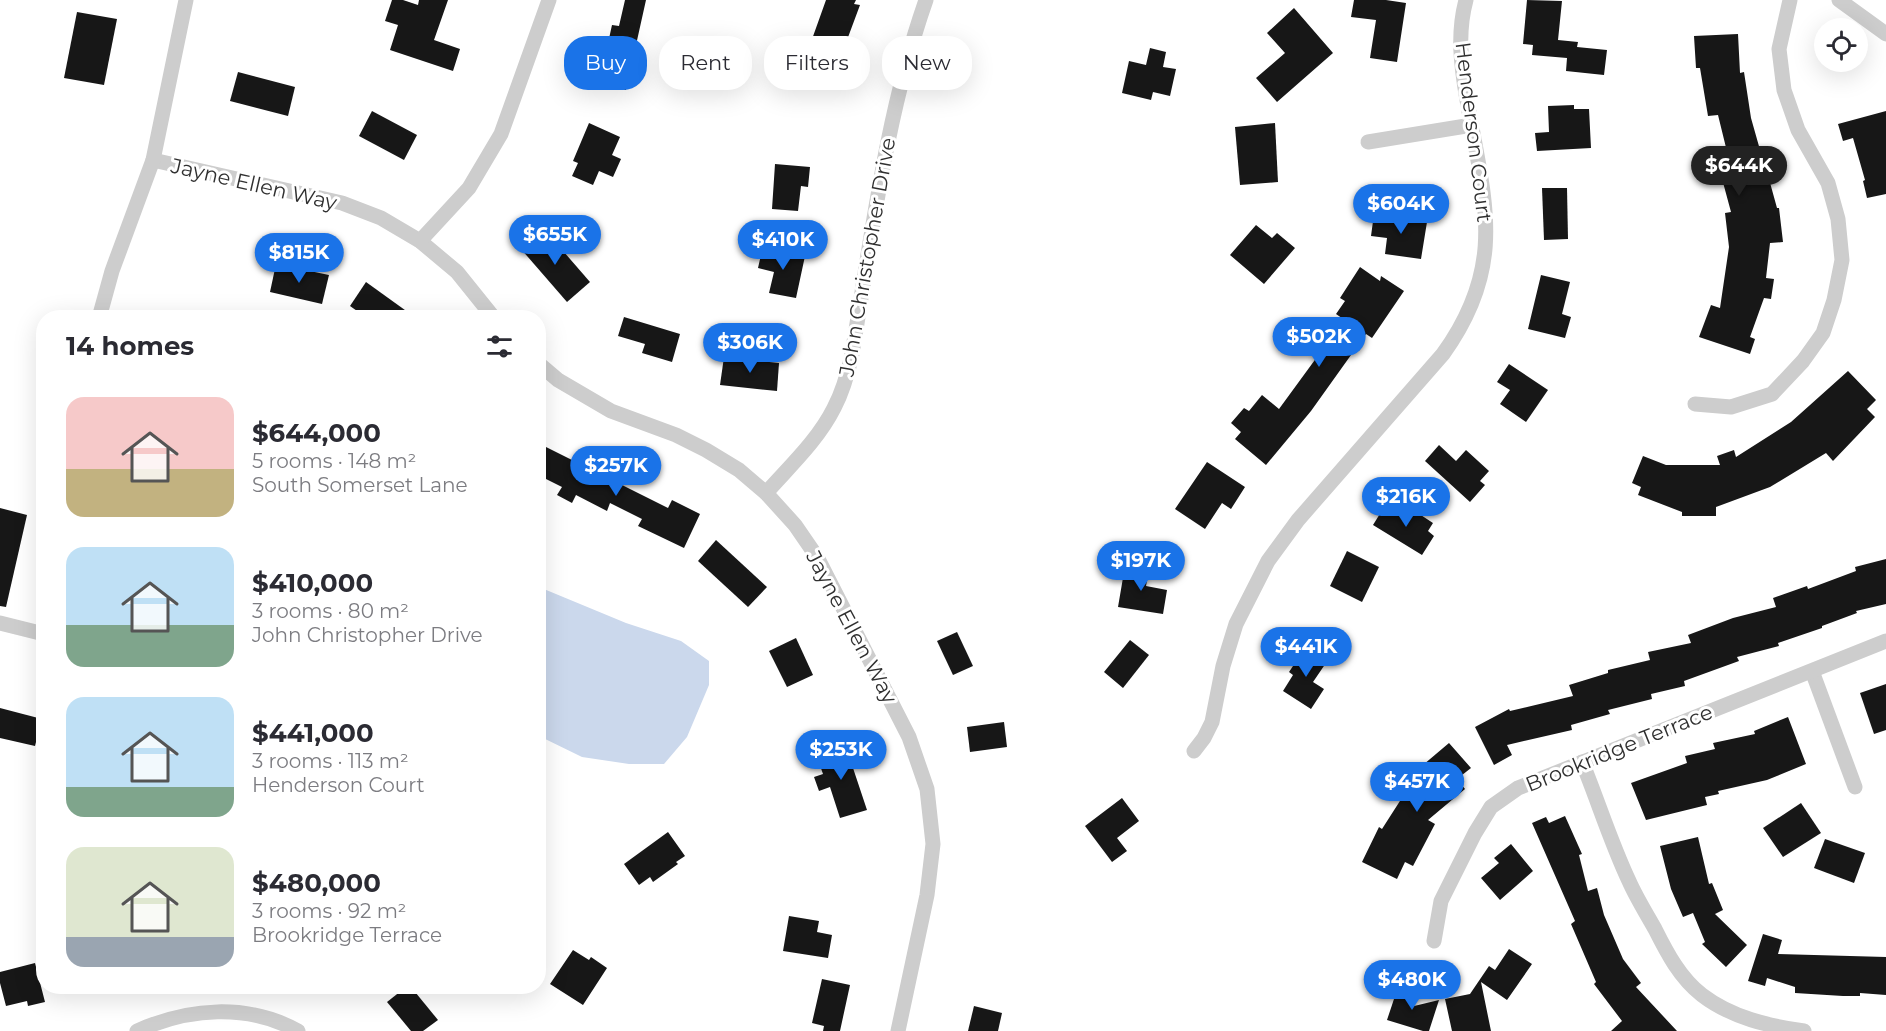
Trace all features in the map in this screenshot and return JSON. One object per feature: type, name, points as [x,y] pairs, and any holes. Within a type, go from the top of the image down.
[{"type":"street","points":[[101,310],[112,271],[153,160],[186,0]]},
{"type":"street","points":[[420,242],[469,188],[501,134],[549,0]]},
{"type":"street","name":"John Christopher Drive","points":[[766,493],[819,433],[835,407],[846,380],[898,94],[926,0]]},
{"type":"street","name":"Henderson Court","points":[[1194,751],[1212,722],[1223,666],[1236,624],[1268,561],[1298,520],[1443,354],[1471,308],[1483,270],[1487,230],[1485,203],[1461,66],[1460,36],[1466,0]]},
{"type":"street","points":[[1695,404],[1731,407],[1772,394],[1803,362],[1823,333],[1834,300],[1842,260],[1838,219],[1828,183],[1798,130],[1784,90],[1779,49],[1790,0]]},
{"type":"street","points":[[1839,0],[1886,34]]},
{"type":"street","points":[[1368,142],[1472,125]]},
{"type":"street","name":"Jayne Ellen Way","points":[[153,160],[342,203],[381,218],[420,242],[457,272],[488,310]]},
{"type":"street","name":"Jayne Ellen Way","points":[[546,370],[558,380],[611,411],[676,435],[739,470],[766,493],[795,525],[817,557],[909,737],[927,789],[933,844],[928,885],[898,1031]]},
{"type":"street","points":[[0,623],[36,632]]},
{"type":"street","name":"Brookridge Terrace","points":[[1434,941],[1441,901],[1470,841],[1491,807],[1518,788],[1886,641]]},
{"type":"street","points":[[1812,671],[1855,788]]},
{"type":"street","points":[[1582,762],[1628,880],[1682,975],[1702,995],[1726,1010],[1752,1021],[1804,1031]]},
{"type":"street","points":[[137,1031],[154,1023],[186,1014],[216,1011],[267,1018],[298,1031]]},
{"type":"water","points":[[546,590],[626,623],[681,641],[709,661],[709,685],[687,737],[664,764],[629,764],[582,757],[546,739]]},
{"type":"building","points":[[392,0],[403,0],[418,5],[419,0],[448,0],[434,40],[460,49],[453,71],[390,50],[398,25],[385,21]]},
{"type":"building","points":[[625,0],[646,0],[638,36],[610,36],[612,25],[619,26]]},
{"type":"building","points":[[826,0],[856,0],[854,4],[860,5],[848,36],[813,36]]},
{"type":"building","points":[[1354,0],[1386,0],[1406,3],[1397,62],[1370,58],[1376,20],[1351,17]]},
{"type":"building","points":[[1527,0],[1562,1],[1558,40],[1578,42],[1577,47],[1607,50],[1604,75],[1566,71],[1567,58],[1532,55],[1533,45],[1523,44]]},
{"type":"building","points":[[1294,8],[1333,53],[1277,102],[1256,78],[1285,53],[1267,33]]},
{"type":"building","points":[[77,12],[117,19],[104,85],[64,78]]},
{"type":"building","points":[[1738,34],[1740,73],[1744,72],[1751,118],[1764,164],[1772,162],[1776,178],[1769,179],[1777,208],[1779,208],[1783,242],[1770,243],[1766,278],[1774,279],[1771,299],[1764,298],[1750,337],[1755,339],[1750,354],[1699,337],[1711,305],[1720,308],[1729,247],[1725,213],[1731,212],[1721,175],[1732,172],[1718,115],[1708,116],[1700,68],[1696,68],[1694,36]]},
{"type":"building","points":[[1150,48],[1166,52],[1163,67],[1176,69],[1170,96],[1153,92],[1151,100],[1122,93],[1129,61],[1146,65]]},
{"type":"building","points":[[238,72],[295,87],[288,116],[230,101]]},
{"type":"building","points":[[1574,105],[1574,109],[1589,109],[1591,148],[1537,151],[1535,133],[1549,132],[1548,106]]},
{"type":"building","points":[[372,111],[417,135],[404,160],[359,136]]},
{"type":"building","points":[[1886,111],[1886,194],[1867,198],[1863,181],[1865,180],[1853,138],[1843,141],[1838,124]]},
{"type":"building","points":[[589,123],[620,137],[612,155],[621,159],[613,177],[599,171],[593,185],[572,176],[578,163],[573,161]]},
{"type":"building","points":[[1275,123],[1278,182],[1240,185],[1235,127]]},
{"type":"building","points":[[775,164],[810,167],[808,187],[801,186],[798,211],[772,209]]},
{"type":"building","points":[[1542,188],[1567,188],[1568,239],[1544,240]]},
{"type":"building","points":[[1374,214],[1427,222],[1421,259],[1385,254],[1387,238],[1371,236]]},
{"type":"building","points":[[1256,225],[1272,238],[1277,233],[1295,248],[1264,284],[1230,255]]},
{"type":"building","points":[[544,229],[590,282],[567,302],[521,249]]},
{"type":"building","points":[[763,246],[805,256],[796,298],[769,293],[774,272],[758,268]]},
{"type":"building","points":[[276,264],[329,275],[322,304],[270,292]]},
{"type":"building","points":[[1360,267],[1380,281],[1381,276],[1404,291],[1372,338],[1366,334],[1311,411],[1266,465],[1235,439],[1241,432],[1231,423],[1244,408],[1249,411],[1262,395],[1279,409],[1317,357],[1321,361],[1349,323],[1336,314],[1345,301],[1340,298]]},
{"type":"building","points":[[1541,275],[1570,282],[1562,314],[1571,317],[1565,338],[1528,329]]},
{"type":"building","points":[[366,282],[405,310],[356,310],[350,306]]},
{"type":"building","points":[[624,317],[680,334],[672,362],[642,353],[645,344],[618,336]]},
{"type":"building","points":[[724,357],[779,363],[777,391],[720,385]]},
{"type":"building","points":[[1509,364],[1548,390],[1526,422],[1500,404],[1510,390],[1497,382]]},
{"type":"building","points":[[1848,371],[1876,400],[1867,409],[1875,417],[1833,461],[1826,453],[1770,487],[1716,507],[1716,516],[1682,516],[1682,512],[1638,495],[1641,487],[1632,483],[1643,456],[1666,465],[1720,465],[1717,456],[1734,450],[1736,457],[1791,422]]},
{"type":"building","points":[[1439,445],[1456,461],[1466,450],[1489,471],[1480,481],[1485,485],[1470,502],[1425,461]]},
{"type":"building","points":[[546,447],[668,508],[672,500],[700,514],[684,548],[638,526],[642,519],[610,503],[607,511],[576,495],[572,503],[557,495],[562,487],[546,479]]},
{"type":"building","points":[[1207,462],[1245,487],[1231,509],[1222,503],[1205,529],[1175,509]]},
{"type":"building","points":[[1386,504],[1402,514],[1407,506],[1433,523],[1428,531],[1434,536],[1422,555],[1373,525]]},
{"type":"building","points":[[0,508],[27,515],[6,607],[0,606]]},
{"type":"building","points":[[716,540],[767,587],[748,607],[698,561]]},
{"type":"building","points":[[1347,551],[1379,567],[1362,602],[1330,586]]},
{"type":"building","points":[[1886,559],[1886,604],[1856,611],[1857,613],[1822,626],[1822,628],[1778,643],[1779,646],[1737,657],[1739,661],[1684,681],[1685,686],[1651,694],[1652,699],[1608,710],[1610,714],[1571,725],[1572,730],[1507,745],[1512,755],[1494,765],[1475,727],[1509,709],[1510,711],[1573,696],[1569,685],[1608,673],[1608,670],[1650,660],[1648,652],[1691,643],[1688,635],[1733,618],[1776,607],[1773,598],[1807,586],[1808,589],[1856,571],[1855,567]]},
{"type":"building","points":[[1125,566],[1149,570],[1146,586],[1167,590],[1163,614],[1118,607]]},
{"type":"building","points":[[957,632],[973,666],[953,675],[937,641]]},
{"type":"building","points":[[796,638],[813,675],[787,687],[769,651]]},
{"type":"building","points":[[1130,640],[1149,655],[1123,688],[1104,672]]},
{"type":"building","points":[[1307,645],[1328,660],[1313,682],[1324,689],[1311,709],[1283,691],[1293,675],[1289,672]]},
{"type":"building","points":[[1886,684],[1886,730],[1874,734],[1860,693]]},
{"type":"building","points":[[0,708],[36,717],[35,746],[0,738]]},
{"type":"building","points":[[1788,717],[1806,764],[1767,780],[1718,791],[1719,794],[1705,797],[1707,805],[1646,820],[1631,783],[1687,763],[1685,756],[1715,749],[1713,743],[1755,734],[1754,731]]},
{"type":"building","points":[[1004,722],[1007,747],[970,752],[967,727]]},
{"type":"building","points":[[1449,743],[1471,768],[1457,779],[1465,789],[1428,820],[1435,824],[1413,866],[1405,862],[1397,879],[1362,862],[1379,827],[1382,829],[1423,765]]},
{"type":"building","points":[[845,744],[867,810],[840,818],[830,787],[819,791],[814,777],[823,774],[816,754]]},
{"type":"building","points":[[1122,798],[1139,821],[1117,838],[1127,851],[1112,862],[1085,826]]},
{"type":"building","points":[[1801,803],[1821,833],[1783,857],[1763,828]]},
{"type":"building","points":[[1565,816],[1582,854],[1579,855],[1588,891],[1597,888],[1604,915],[1623,959],[1641,983],[1636,987],[1677,1031],[1611,1031],[1622,1021],[1594,984],[1596,982],[1571,924],[1575,921],[1532,823],[1546,817],[1549,823]]},
{"type":"building","points":[[668,832],[685,856],[653,882],[650,877],[639,885],[624,864]]},
{"type":"building","points":[[1698,837],[1709,884],[1712,883],[1723,910],[1715,914],[1747,945],[1726,967],[1702,944],[1705,942],[1693,913],[1683,917],[1671,889],[1660,846]]},
{"type":"building","points":[[1825,839],[1865,853],[1854,883],[1814,868]]},
{"type":"building","points":[[1511,844],[1533,871],[1500,900],[1481,878],[1499,863],[1494,858]]},
{"type":"building","points":[[789,916],[819,921],[817,932],[832,935],[828,958],[783,951]]},
{"type":"building","points":[[1763,934],[1782,940],[1778,954],[1886,957],[1886,995],[1860,993],[1860,996],[1843,996],[1795,993],[1795,987],[1767,978],[1765,986],[1748,981]]},
{"type":"building","points":[[1509,949],[1532,964],[1507,1000],[1481,982],[1491,1031],[1452,1031],[1445,999],[1470,994],[1489,966],[1495,970]]},
{"type":"building","points":[[573,950],[589,960],[591,957],[607,968],[583,1005],[550,984]]},
{"type":"building","points":[[35,963],[36,994],[43,994],[45,1002],[28,1006],[27,1001],[6,1006],[0,983],[0,972]]},
{"type":"building","points":[[822,979],[850,985],[840,1031],[823,1031],[824,1026],[812,1023]]},
{"type":"building","points":[[1398,987],[1414,992],[1410,1007],[1439,1000],[1429,1031],[1387,1020]]},
{"type":"building","points":[[397,994],[417,994],[438,1020],[423,1031],[411,1031],[387,1002]]},
{"type":"building","points":[[974,1006],[1002,1013],[998,1031],[968,1031]]}]
